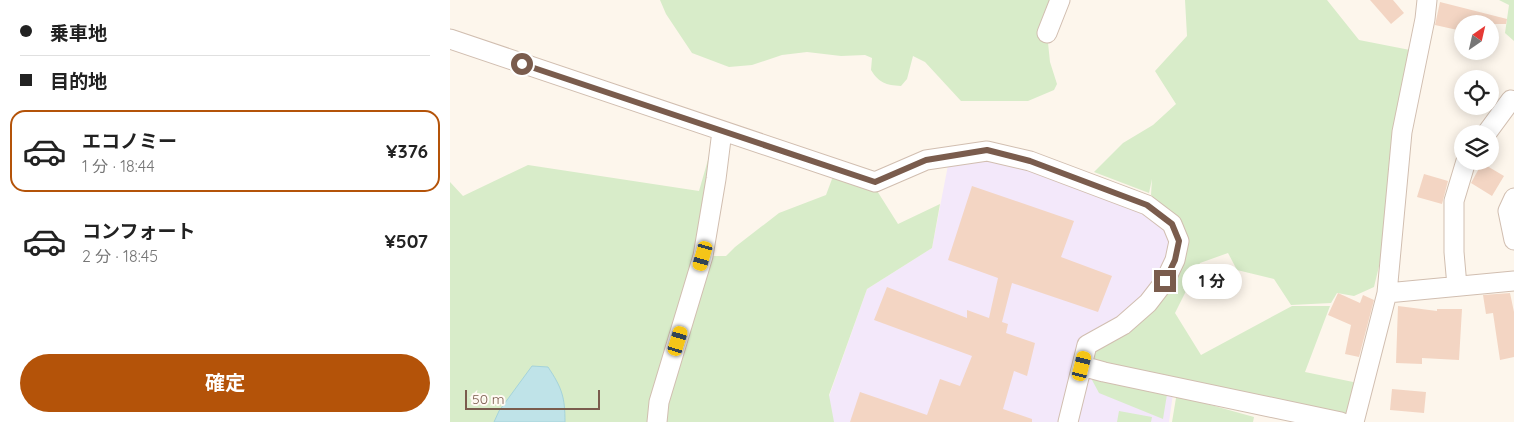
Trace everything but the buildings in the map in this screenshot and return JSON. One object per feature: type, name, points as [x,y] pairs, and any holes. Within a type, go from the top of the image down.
[{"type":"street","points":[[1047,33],[1060,0]]},
{"type":"street","points":[[1354,422],[1387,293],[1402,132],[1426,20],[1427,0]]},
{"type":"street","points":[[450,39],[875,182],[926,160],[987,150],[1030,161],[1147,205],[1172,224],[1179,241],[1175,260],[1165,281],[1148,303],[1123,325],[1087,345],[1068,422]]},
{"type":"street","points":[[1493,125],[1511,100]]},
{"type":"street","points":[[657,422],[662,391],[703,256],[722,131]]},
{"type":"street","points":[[1457,286],[1454,252],[1454,201],[1463,170]]},
{"type":"street","points":[[1514,198],[1508,211],[1514,240]]},
{"type":"street","points":[[1387,293],[1514,281]]},
{"type":"street","points":[[1082,366],[1341,422]]},
{"type":"shaded area","points":[[987,151],[1172,224],[1165,281],[1174,387],[1169,422],[820,422],[867,289],[932,248],[949,160]]},
{"type":"green space","points":[[660,0],[1057,0],[1047,33],[1050,62],[1057,84],[1054,90],[1028,101],[961,101],[925,62],[913,56],[907,79],[901,86],[880,81],[871,70],[872,58],[865,55],[841,56],[807,52],[782,55],[752,65],[729,67],[692,53],[666,14]]},
{"type":"green space","points":[[1185,0],[1327,0],[1359,40],[1410,50],[1397,192],[1374,287],[1354,296],[1337,293],[1331,303],[1291,305],[1274,279],[1237,270],[1228,253],[1200,263],[1175,313],[1201,355],[1292,306],[1330,306],[1305,372],[1358,383],[1346,418],[1169,382],[1163,419],[1099,393],[1085,367],[1093,342],[1159,298],[1181,241],[1172,224],[1151,195],[1152,179],[1149,193],[1094,172],[1123,143],[1153,125],[1176,104],[1155,71],[1187,36]]},
{"type":"green space","points":[[1499,0],[1514,0],[1514,41],[1505,33],[1509,5]]},
{"type":"green space","points":[[716,132],[703,256],[726,256],[779,213],[826,195],[835,171],[874,186],[898,224],[940,204],[932,248],[867,289],[829,395],[834,422],[450,422],[450,182],[463,196],[528,165],[699,191]]},
{"type":"green space","points":[[1182,397],[1254,417],[1253,422],[1172,422],[1176,398]]},
{"type":"green space","points":[[1119,411],[1152,417],[1151,422],[1117,422]]},
{"type":"water","points":[[532,366],[548,367],[553,374],[562,393],[565,422],[494,422],[499,411]]},
{"type":"route","points":[[522,64],[875,182],[926,160],[987,150],[1030,161],[1147,205],[1172,224],[1179,241],[1175,260],[1165,281]]}]
